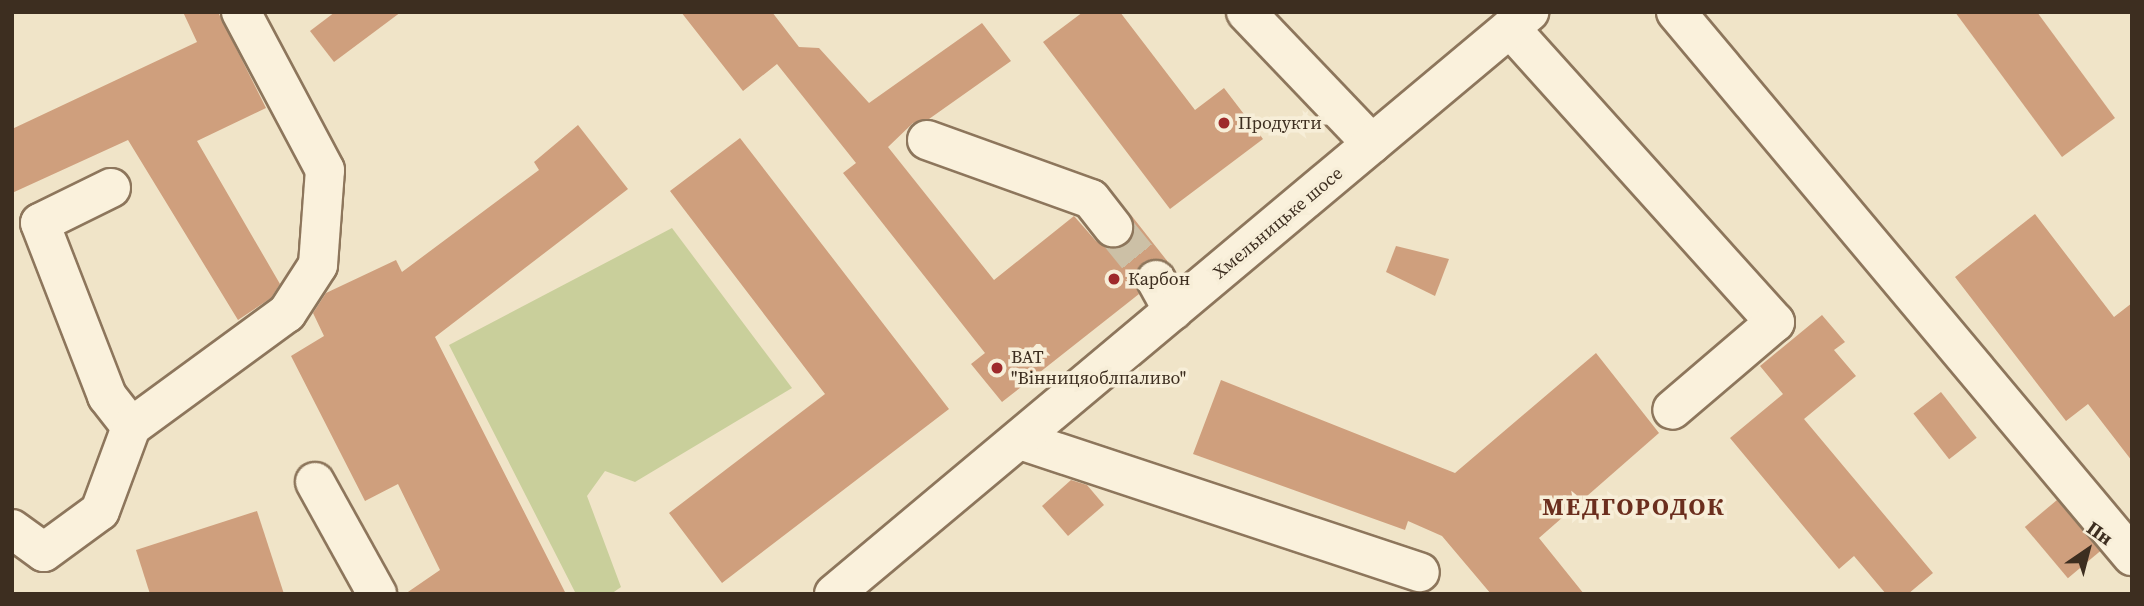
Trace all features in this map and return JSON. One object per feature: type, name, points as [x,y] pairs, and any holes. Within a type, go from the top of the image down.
[{"type":"street","points":[[12,529],[44,552],[100,510],[131,427],[287,313],[318,265],[325,170],[241,12]]},
{"type":"street","points":[[1246,12],[1372,144]]},
{"type":"street","points":[[1676,12],[2132,556]]},
{"type":"street","points":[[1519,20],[1775,322],[1672,410]]},
{"type":"street","name":"Хмельницьке шосе","points":[[834,594],[1020,440],[1164,296],[1372,144],[1519,20]]},
{"type":"street","points":[[928,140],[1091,199],[1113,227]]},
{"type":"street","points":[[111,188],[40,223],[107,396],[131,427]]},
{"type":"street","points":[[1020,440],[1420,572]]},
{"type":"street","points":[[315,482],[377,594]]},
{"type":"green space","points":[[672,228],[792,388],[635,482],[605,471],[587,496],[621,587],[611,594],[576,594],[449,345]]},
{"type":"building","points":[[183,12],[218,12],[266,108],[197,141],[280,284],[271,298],[238,320],[128,140],[12,193],[12,129],[197,42]]},
{"type":"building","points":[[335,12],[401,12],[334,62],[310,31]]},
{"type":"building","points":[[681,12],[772,12],[799,47],[819,48],[869,103],[982,23],[1011,61],[929,119],[913,123],[888,147],[994,280],[1074,216],[1096,241],[1115,249],[1133,236],[1131,215],[1168,262],[1145,261],[1134,279],[1139,294],[1002,402],[971,364],[985,353],[843,173],[856,163],[777,64],[743,91]]},
{"type":"building","points":[[1083,12],[1120,12],[1195,110],[1224,88],[1263,139],[1170,209],[1043,42]]},
{"type":"building","points":[[1955,12],[2037,12],[2115,118],[2062,157]]},
{"type":"building","points":[[578,125],[628,189],[435,337],[566,594],[405,594],[440,570],[398,484],[365,501],[291,356],[324,336],[313,313],[326,293],[396,260],[402,272],[539,170],[534,162]]},
{"type":"building","points":[[740,138],[949,409],[722,583],[669,513],[825,394],[670,191]]},
{"type":"building","points":[[2035,214],[2114,317],[2132,303],[2132,461],[2088,404],[2066,421],[1955,277]]},
{"type":"building","points":[[1396,246],[1449,259],[1435,296],[1386,272]]},
{"type":"building","points":[[1822,315],[1845,342],[1834,350],[1856,376],[1804,419],[1933,573],[1908,594],[1886,594],[1854,556],[1839,569],[1730,438],[1783,394],[1760,366]]},
{"type":"building","points":[[1596,353],[1659,433],[1539,538],[1584,594],[1491,594],[1442,536],[1408,521],[1405,530],[1193,454],[1221,380],[1455,473]]},
{"type":"building","points":[[1941,392],[1977,438],[1949,459],[1913,414]]},
{"type":"building","points":[[1071,480],[1087,485],[1104,505],[1068,536],[1042,506]]},
{"type":"building","points":[[2057,500],[2100,551],[2068,578],[2025,527]]},
{"type":"building","points":[[257,511],[284,594],[150,594],[136,550]]},
{"type":"tunnel","points":[[1113,227],[1156,280]]},
{"type":"place","name":"Продукти","points":[[1224,123]]},
{"type":"place","name":"Карбон","points":[[1114,279]]},
{"type":"place","name":"ВАТ \"Вінницяоблпаливо\"","points":[[997,368]]},
{"type":"district","name":"МЕДГОРОДОК","points":[[1634,507]]}]
